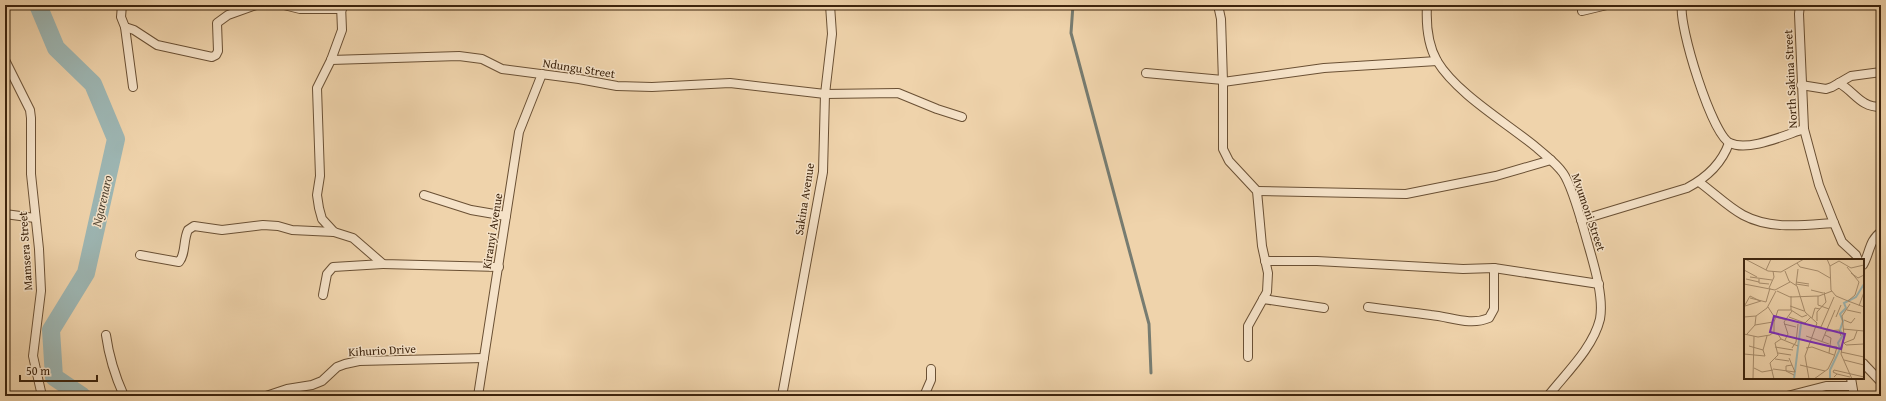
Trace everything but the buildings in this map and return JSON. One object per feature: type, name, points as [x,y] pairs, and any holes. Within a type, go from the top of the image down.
[{"type":"street","points":[[122,5],[121,17],[125,27],[134,87]]},
{"type":"street","points":[[125,27],[134,30],[157,45],[204,56],[216,56],[218,51],[217,23],[220,19],[256,5]]},
{"type":"street","points":[[284,5],[300,10],[342,7],[342,30],[331,60],[317,88],[320,176],[317,195],[322,219],[334,232]]},
{"type":"street","name":"Sakina Avenue","points":[[782,396],[823,172],[825,94],[832,34],[830,5]]},
{"type":"street","points":[[1218,5],[1221,19],[1223,139],[1225,153],[1229,161],[1258,191],[1262,246],[1268,283],[1263,299],[1251,317],[1248,326],[1248,357]]},
{"type":"street","name":"Mvumoni Street","points":[[1427,5],[1426,16],[1429,37],[1437,60],[1455,83],[1551,160],[1564,174],[1581,220],[1599,284],[1600,317],[1596,332],[1585,349],[1548,396]]},
{"type":"street","points":[[1582,11],[1607,5]]},
{"type":"street","points":[[1682,5],[1683,22],[1703,95],[1720,131],[1729,143],[1738,146],[1752,146],[1804,129]]},
{"type":"street","name":"North Sakina Street","points":[[1800,5],[1801,85],[1804,129],[1819,185],[1834,223],[1842,242],[1856,255],[1858,259]]},
{"type":"street","name":"Ndungu Street","points":[[331,60],[415,56],[459,56],[482,59],[502,68],[617,86],[730,84],[825,94],[898,93],[936,109],[962,117]]},
{"type":"street","name":"Mamsera Street","points":[[5,60],[30,110],[31,174],[39,249],[41,292],[33,356],[42,396]]},
{"type":"street","points":[[1146,73],[1223,81],[1324,68],[1437,60]]},
{"type":"street","points":[[1801,85],[1826,88],[1851,76],[1881,72]]},
{"type":"street","name":"Kiranyi Avenue","points":[[478,396],[519,132],[542,74]]},
{"type":"street","points":[[1839,83],[1848,88],[1868,106],[1881,107]]},
{"type":"street","points":[[1581,220],[1687,188],[1699,182],[1720,161],[1729,143]]},
{"type":"street","points":[[1258,191],[1421,193],[1496,176],[1551,160]]},
{"type":"street","points":[[1699,182],[1743,215],[1765,222],[1788,226],[1834,223]]},
{"type":"street","points":[[424,195],[471,210],[506,216]]},
{"type":"street","points":[[5,214],[35,218]]},
{"type":"street","points":[[140,255],[179,262],[182,258],[184,237],[188,230],[194,226],[222,230],[263,225],[278,226],[292,230],[334,232],[353,238],[383,264]]},
{"type":"street","points":[[1864,261],[1872,240],[1881,232]]},
{"type":"street","points":[[1265,261],[1317,261],[1463,269],[1494,268],[1599,284]]},
{"type":"street","points":[[323,295],[327,274],[333,267],[383,264],[498,267]]},
{"type":"street","points":[[1368,307],[1433,315],[1471,322],[1481,321],[1489,318],[1494,309],[1494,268]]},
{"type":"street","points":[[1263,299],[1324,308]]},
{"type":"street","points":[[106,335],[109,356],[124,396]]},
{"type":"street","name":"Kihurio Drive","points":[[266,396],[287,389],[312,385],[322,381],[337,367],[359,361],[484,358]]},
{"type":"street","points":[[1864,364],[1881,382]]},
{"type":"street","points":[[924,396],[931,380],[932,369]]},
{"type":"street","points":[[1787,396],[1826,386],[1852,382],[1854,396]]},
{"type":"waterway","name":"Ngarenaro","points":[[38,5],[56,48],[93,84],[116,139],[86,273],[51,330],[54,377],[82,396]]},
{"type":"waterway","points":[[1073,5],[1071,33],[1149,324],[1151,373]]}]
